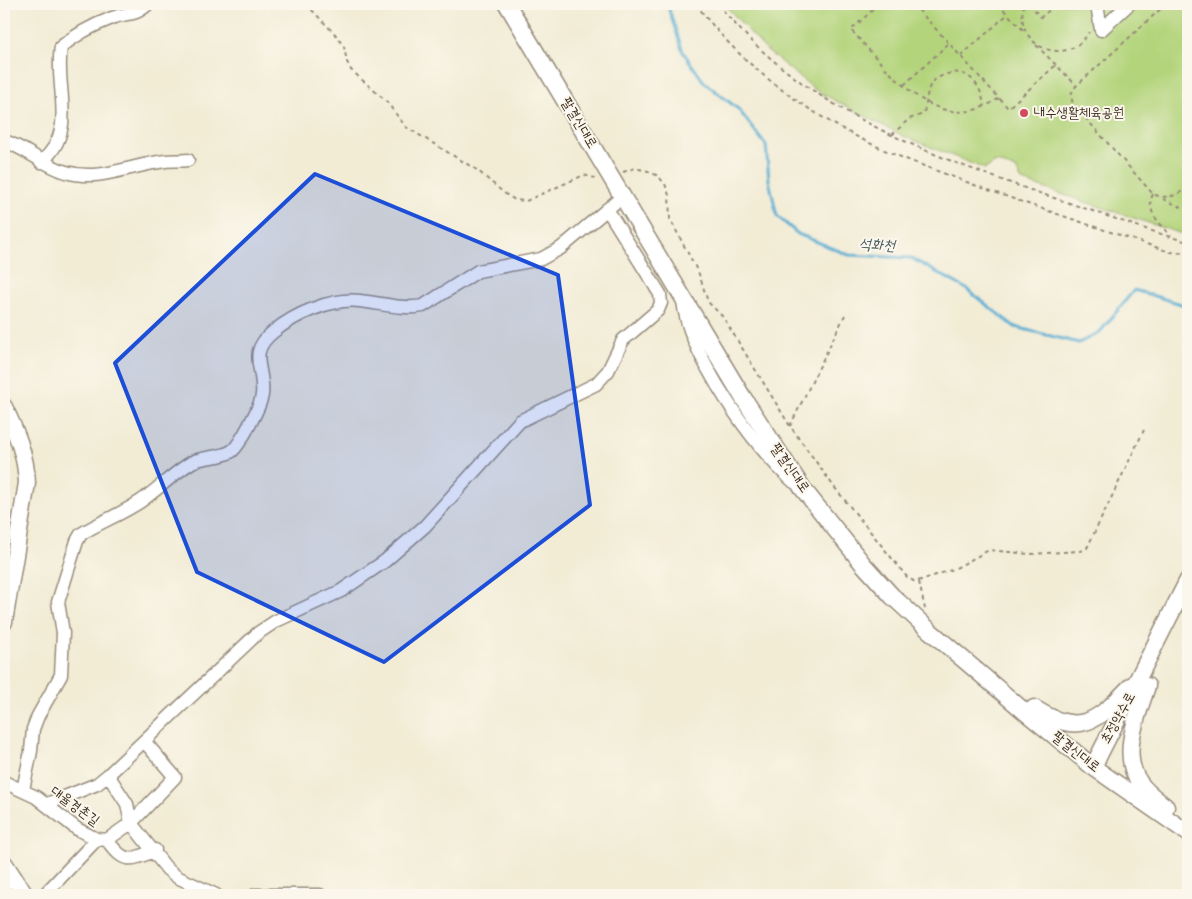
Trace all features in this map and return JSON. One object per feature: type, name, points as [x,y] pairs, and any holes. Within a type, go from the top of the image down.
[{"type":"main road","name":"팔결신대로","points":[[507,4],[605,179],[623,196],[742,396],[803,489],[863,564],[892,596],[930,631],[1093,767],[1188,833]]},
{"type":"main road","points":[[4,407],[22,447],[26,464],[27,483],[4,622]]},
{"type":"main road","name":"초정약수로","points":[[1144,680],[1188,580]]},
{"type":"main road","name":"초정약수로","points":[[1093,767],[1188,606]]},
{"type":"main road","points":[[982,675],[1050,718],[1062,723],[1076,724],[1089,721],[1100,714],[1144,680]]},
{"type":"main road","points":[[1144,680],[1131,744],[1134,774],[1141,785],[1188,827]]},
{"type":"main road","points":[[4,863],[8,882],[25,895]]},
{"type":"street","points":[[41,162],[52,153],[59,143],[62,131],[62,82],[59,58],[61,47],[83,31],[115,16],[138,13],[148,4]]},
{"type":"street","points":[[1097,4],[1101,30],[1129,4]]},
{"type":"street","points":[[4,141],[18,146],[41,162],[67,173],[96,176],[164,161],[188,160]]},
{"type":"street","points":[[23,790],[32,751],[33,729],[38,716],[62,675],[63,633],[58,602],[77,541],[81,534],[140,501],[192,462],[231,452],[237,446],[259,405],[262,395],[257,364],[258,353],[262,344],[272,333],[300,314],[339,302],[360,301],[413,308],[423,306],[478,271],[541,259],[561,248],[623,196]]},
{"type":"street","points":[[47,804],[97,784],[266,627],[340,591],[386,562],[425,526],[520,421],[596,384],[602,379],[623,340],[658,310],[661,303],[660,294],[607,209]]},
{"type":"street","name":"대율경촌길","points":[[4,782],[23,790],[47,804],[77,829],[102,840],[131,823],[175,777],[144,741]]},
{"type":"street","points":[[108,775],[127,804],[131,823],[155,850],[167,869],[176,877],[216,895]]},
{"type":"street","points":[[44,895],[102,840],[118,855],[126,859],[135,859],[155,850]]},
{"type":"street","points":[[256,895],[320,895]]},
{"type":"path","points":[[306,4],[336,35],[344,47],[347,62],[352,70],[386,101],[406,126],[477,170],[515,200],[526,202],[584,175],[605,179],[636,168],[658,176],[665,184],[669,194],[670,219],[699,274],[708,302],[723,318],[790,426],[835,488],[907,577],[914,582],[919,582],[954,569],[989,550],[1037,554],[1081,551],[1087,548],[1144,430]]},
{"type":"path","points":[[696,4],[722,35],[762,74],[816,112],[879,148],[1017,200],[1170,252],[1188,253]]},
{"type":"path","points":[[718,4],[769,58],[797,81],[848,113],[891,136],[979,172],[1188,242]]},
{"type":"path","points":[[879,4],[851,30],[904,86],[927,104],[941,110],[955,112],[984,106],[999,98]]},
{"type":"path","points":[[913,4],[1008,108],[1056,65]]},
{"type":"path","points":[[998,4],[1077,86]]},
{"type":"path","points":[[1024,4],[1022,23],[1026,34]]},
{"type":"path","points":[[1029,4],[1041,17],[1056,4]]},
{"type":"path","points":[[1159,4],[1162,7]]},
{"type":"path","points":[[1166,4],[1077,86],[1071,96],[1073,104],[1153,194],[1180,207],[1188,208]]},
{"type":"path","points":[[961,56],[1008,14]]},
{"type":"path","points":[[1034,42],[1049,50],[1066,50],[1077,46],[1091,28]]},
{"type":"path","points":[[904,86],[949,43]]},
{"type":"path","points":[[891,136],[909,119],[923,114],[927,104],[927,92],[932,82],[948,73],[958,72],[966,74],[974,80],[980,89],[984,106]]},
{"type":"path","points":[[1161,197],[1170,197],[1188,188]]},
{"type":"path","points":[[1153,194],[1150,202],[1151,210],[1173,238]]},
{"type":"path","points":[[790,426],[845,315]]},
{"type":"path","points":[[919,582],[930,631]]},
{"type":"highlighted area","points":[[315,174],[558,275],[590,505],[384,662],[197,572],[115,363]]},
{"type":"green space","name":"내수생활체육공원","points":[[724,4],[1188,4],[1188,236],[1022,181],[1016,169],[996,162],[985,169],[901,135],[817,91],[766,50]]},
{"type":"waterway","name":"석화천","points":[[667,4],[683,52],[704,82],[738,109],[766,145],[769,180],[777,216],[798,234],[849,255],[911,258],[965,288],[1015,327],[1079,343],[1100,332],[1134,290],[1188,306]]},
{"type":"place","name":"내수생활체육공원","points":[[1024,113]]}]
